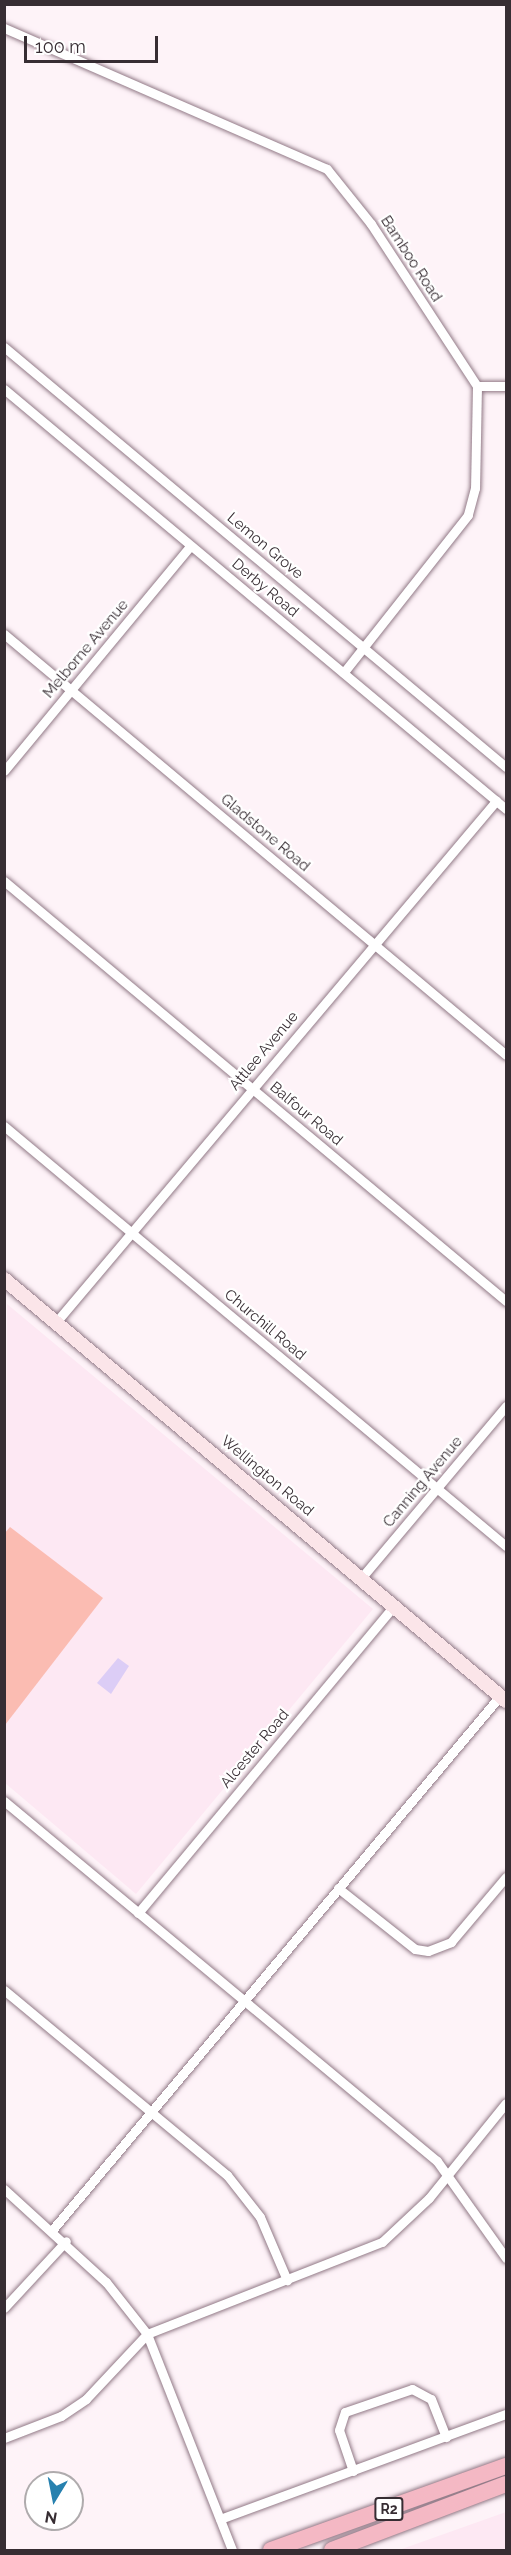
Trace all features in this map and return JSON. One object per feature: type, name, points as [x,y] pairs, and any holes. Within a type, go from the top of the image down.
[{"type":"highway","name":"R2","points":[[271,2550],[507,2466]]},
{"type":"highway","name":"R2","points":[[332,2550],[507,2484]]},
{"type":"main road","name":"Wellington Road","points":[[6,1284],[57,1321],[362,1577],[503,1699]]},
{"type":"street","name":"Bamboo Road","points":[[4,28],[327,169],[371,224],[477,386]]},
{"type":"street","name":"Lemon Grove","points":[[4,347],[507,767]]},
{"type":"street","points":[[343,673],[468,515],[475,488],[477,386],[507,386]]},
{"type":"street","name":"Derby Road","points":[[4,389],[507,810]]},
{"type":"street","name":"Melborne Avenue","points":[[4,771],[190,546]]},
{"type":"street","name":"Gladstone Road","points":[[4,634],[507,1055]]},
{"type":"street","name":"Attlee Avenue","points":[[57,1321],[496,801]]},
{"type":"street","name":"Balfour Road","points":[[4,881],[507,1301]]},
{"type":"street","name":"Churchill Road","points":[[4,1126],[507,1546]]},
{"type":"street","name":"Canning Avenue","points":[[362,1577],[507,1406]]},
{"type":"street","name":"Alcester Road","points":[[138,1912],[395,1605]]},
{"type":"street","points":[[53,2229],[338,1888],[503,1699]]},
{"type":"street","points":[[4,1800],[447,2173],[506,2257]]},
{"type":"street","points":[[338,1888],[415,1949],[428,1951],[451,1942],[507,1877]]},
{"type":"street","points":[[4,1990],[151,2112],[247,2198],[286,2280]]},
{"type":"street","points":[[4,2438],[61,2416],[86,2399],[147,2334],[382,2242],[405,2224],[507,2103]]},
{"type":"street","points":[[4,2189],[66,2241],[147,2334],[232,2550]]},
{"type":"street","points":[[4,2308],[66,2241]]},
{"type":"street","points":[[353,2471],[339,2430],[345,2412],[412,2389],[432,2399],[446,2437]]},
{"type":"street","points":[[220,2519],[507,2415]]},
{"type":"shaded area","points":[[7,1304],[373,1609],[136,1894],[5,1783]]},
{"type":"shaded area","points":[[10,1527],[103,1598],[5,1725],[4,1534]]},
{"type":"shaded area","points":[[118,1658],[129,1666],[111,1694],[97,1683]]},
{"type":"shaded area","points":[[506,2512],[506,2550],[399,2550]]}]
